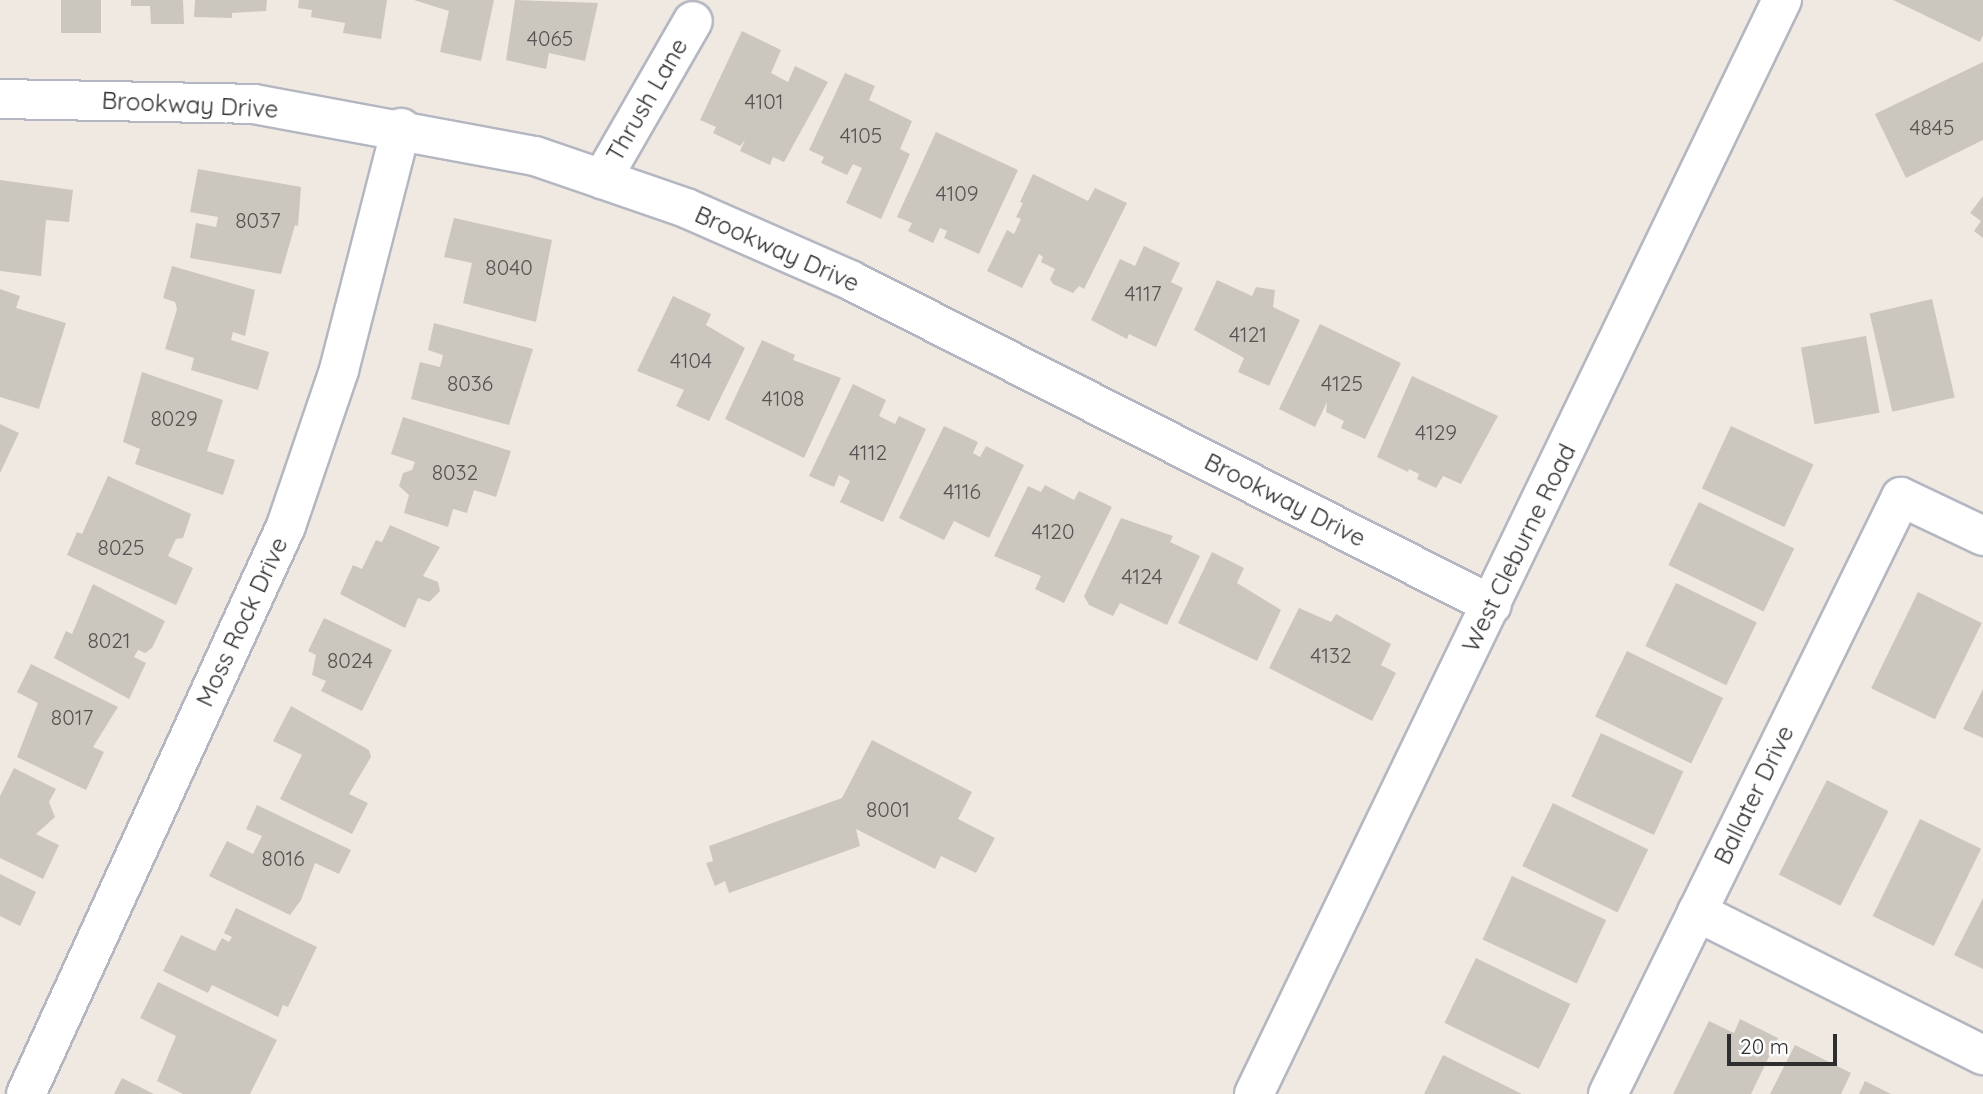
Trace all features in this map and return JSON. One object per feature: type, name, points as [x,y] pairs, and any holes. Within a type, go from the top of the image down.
[{"type":"street","name":"West Cleburne Road","points":[[1254,1094],[1782,0]]},
{"type":"street","name":"Thrush Lane","points":[[602,179],[693,22]]},
{"type":"street","name":"Brookway Drive","points":[[0,99],[254,104],[401,128],[535,156],[686,208],[852,281],[1492,605]]},
{"type":"street","name":"Moss Rock Drive","points":[[26,1094],[286,526],[339,370],[401,128]]},
{"type":"street","name":"Ballater Drive","points":[[1608,1094],[1901,497],[1983,536]]},
{"type":"street","points":[[1697,912],[1983,1055]]},
{"type":"building","points":[[61,0],[101,0],[101,33],[61,33]]},
{"type":"building","points":[[131,0],[183,0],[184,24],[151,24],[150,6],[131,6]]},
{"type":"building","points":[[195,0],[267,0],[266,11],[232,13],[232,18],[194,17]]},
{"type":"building","points":[[299,0],[387,0],[381,39],[343,33],[345,23],[311,17],[312,10],[298,8]]},
{"type":"building","points":[[414,0],[494,0],[481,61],[440,52],[449,11]]},
{"type":"building","points":[[515,0],[598,3],[585,61],[549,53],[546,69],[506,60]]},
{"type":"building","points":[[1893,0],[1983,0],[1983,35],[1980,42]]},
{"type":"building","points":[[742,31],[781,50],[771,73],[788,82],[795,66],[828,82],[784,162],[773,157],[770,165],[740,151],[745,140],[740,146],[713,133],[716,127],[700,120]]},
{"type":"building","points":[[1983,62],[1983,140],[1906,178],[1875,114]]},
{"type":"building","points":[[845,73],[875,86],[869,100],[912,121],[900,149],[910,154],[881,219],[846,203],[862,168],[853,164],[847,175],[821,163],[824,157],[809,150]]},
{"type":"building","points":[[936,132],[1018,170],[979,254],[944,238],[947,231],[940,228],[933,243],[908,231],[912,223],[897,217]]},
{"type":"building","points":[[198,169],[301,187],[298,226],[295,225],[281,274],[190,258],[196,223],[216,227],[218,217],[190,212]]},
{"type":"building","points":[[1033,174],[1088,201],[1095,188],[1127,203],[1084,289],[1079,286],[1073,293],[1053,284],[1050,279],[1055,269],[1041,262],[1043,257],[1039,254],[1022,288],[987,271],[1007,230],[1014,234],[1021,219],[1016,217],[1023,203],[1020,202]]},
{"type":"building","points":[[0,180],[73,190],[69,222],[46,220],[41,276],[0,271]]},
{"type":"building","points":[[1983,196],[1983,238],[1974,231],[1981,221],[1970,213]]},
{"type":"building","points":[[454,218],[552,240],[536,322],[463,303],[472,263],[444,257]]},
{"type":"building","points":[[1144,246],[1180,263],[1171,282],[1183,288],[1156,347],[1129,334],[1127,339],[1091,320],[1120,259],[1135,266]]},
{"type":"building","points":[[172,266],[255,290],[245,336],[233,332],[231,340],[269,352],[258,390],[191,370],[194,358],[165,349],[177,309],[175,302],[163,298]]},
{"type":"building","points":[[1217,280],[1252,296],[1256,287],[1275,290],[1273,307],[1300,320],[1269,386],[1238,372],[1244,358],[1194,330]]},
{"type":"building","points":[[0,289],[20,296],[16,308],[66,323],[39,409],[0,397]]},
{"type":"building","points":[[673,296],[711,314],[706,325],[745,348],[709,421],[676,406],[684,390],[637,371]]},
{"type":"building","points":[[1932,299],[1955,397],[1892,412],[1870,313]]},
{"type":"building","points":[[434,323],[533,349],[509,425],[411,399],[420,362],[440,367],[443,355],[428,350]]},
{"type":"building","points":[[1320,324],[1401,363],[1365,439],[1341,428],[1344,421],[1326,412],[1327,402],[1315,427],[1279,409]]},
{"type":"building","points":[[1866,336],[1880,413],[1815,424],[1801,347]]},
{"type":"building","points":[[762,340],[795,355],[793,360],[841,378],[804,458],[725,419]]},
{"type":"building","points":[[142,372],[223,400],[207,451],[235,460],[223,495],[135,464],[140,449],[123,442]]},
{"type":"building","points":[[1412,376],[1498,416],[1461,484],[1443,476],[1436,488],[1417,479],[1419,474],[1409,469],[1408,472],[1377,457]]},
{"type":"building","points":[[853,384],[886,400],[879,416],[895,424],[899,416],[926,429],[883,522],[840,502],[850,481],[839,475],[834,487],[809,476]]},
{"type":"building","points":[[403,417],[511,451],[496,497],[474,490],[467,513],[453,509],[448,527],[404,513],[409,495],[399,486],[403,473],[412,470],[415,462],[391,454]]},
{"type":"building","points":[[0,424],[19,433],[0,473]]},
{"type":"building","points":[[944,426],[978,442],[973,453],[980,457],[986,446],[1024,465],[989,538],[954,521],[944,540],[899,518]]},
{"type":"building","points":[[1731,426],[1813,464],[1784,527],[1702,489]]},
{"type":"building","points":[[108,476],[191,514],[183,538],[176,539],[168,556],[193,568],[176,605],[67,555],[77,532],[82,534]]},
{"type":"building","points":[[1045,485],[1074,500],[1079,491],[1112,507],[1064,603],[1035,589],[1041,576],[994,556],[1028,486],[1041,492]]},
{"type":"building","points":[[1699,502],[1794,548],[1764,611],[1668,565]]},
{"type":"building","points":[[1121,518],[1173,536],[1170,542],[1200,556],[1167,625],[1120,603],[1113,616],[1089,605],[1084,596]]},
{"type":"building","points":[[390,525],[440,547],[423,576],[438,582],[440,591],[429,602],[418,598],[405,628],[340,594],[353,565],[362,569],[376,540],[382,542]]},
{"type":"building","points":[[1212,552],[1244,568],[1237,583],[1281,610],[1257,661],[1178,623]]},
{"type":"building","points":[[1676,583],[1757,622],[1726,685],[1645,646]]},
{"type":"building","points":[[93,584],[165,621],[152,648],[145,653],[138,650],[134,657],[146,663],[129,699],[54,658],[66,631],[72,634]]},
{"type":"building","points":[[1918,592],[1982,623],[1935,719],[1871,688]]},
{"type":"building","points":[[1299,608],[1331,622],[1336,614],[1391,644],[1381,665],[1396,673],[1372,721],[1269,668]]},
{"type":"building","points":[[324,618],[392,650],[362,711],[321,691],[326,681],[312,675],[316,655],[308,651]]},
{"type":"building","points":[[1627,651],[1723,698],[1691,764],[1595,717]]},
{"type":"building","points":[[31,664],[118,707],[93,747],[104,752],[86,790],[17,757],[38,703],[17,692]]},
{"type":"building","points":[[1983,689],[1983,738],[1963,729]]},
{"type":"building","points":[[291,706],[369,750],[371,757],[349,794],[368,803],[352,834],[280,799],[302,755],[273,741]]},
{"type":"building","points":[[1601,733],[1683,771],[1654,835],[1571,796]]},
{"type":"building","points":[[872,740],[972,792],[958,819],[995,838],[976,873],[941,856],[935,869],[856,829],[860,846],[729,893],[725,881],[715,886],[706,863],[713,861],[709,846],[842,798]]},
{"type":"building","points":[[14,768],[56,789],[49,802],[55,817],[36,834],[59,845],[43,879],[0,858],[0,796]]},
{"type":"building","points":[[1827,780],[1888,811],[1840,906],[1779,874]]},
{"type":"building","points":[[1553,803],[1648,849],[1618,912],[1522,866]]},
{"type":"building","points":[[257,805],[351,850],[339,874],[315,863],[301,900],[290,915],[209,876],[227,841],[253,854],[262,836],[246,829]]},
{"type":"building","points":[[1920,819],[1981,849],[1934,946],[1873,916]]},
{"type":"building","points":[[0,874],[36,892],[20,926],[0,916]]},
{"type":"building","points":[[1512,876],[1606,920],[1577,983],[1482,939]]},
{"type":"building","points":[[1983,898],[1983,969],[1954,955]]},
{"type":"building","points":[[236,908],[317,947],[288,1007],[283,1005],[278,1017],[212,985],[208,993],[163,971],[181,935],[215,951],[222,938],[229,942],[232,937],[224,933]]},
{"type":"building","points":[[1476,958],[1570,1004],[1539,1069],[1444,1023]]},
{"type":"building","points":[[158,982],[277,1040],[250,1094],[183,1094],[157,1081],[176,1036],[140,1018]]},
{"type":"building","points":[[1740,1019],[1778,1038],[1751,1094],[1673,1094],[1709,1021],[1734,1033]]},
{"type":"building","points":[[1795,1045],[1851,1073],[1841,1094],[1770,1094]]},
{"type":"building","points":[[1443,1055],[1522,1094],[1424,1094]]},
{"type":"building","points":[[122,1078],[154,1094],[114,1094]]},
{"type":"building","points":[[1865,1081],[1891,1094],[1859,1094]]}]
